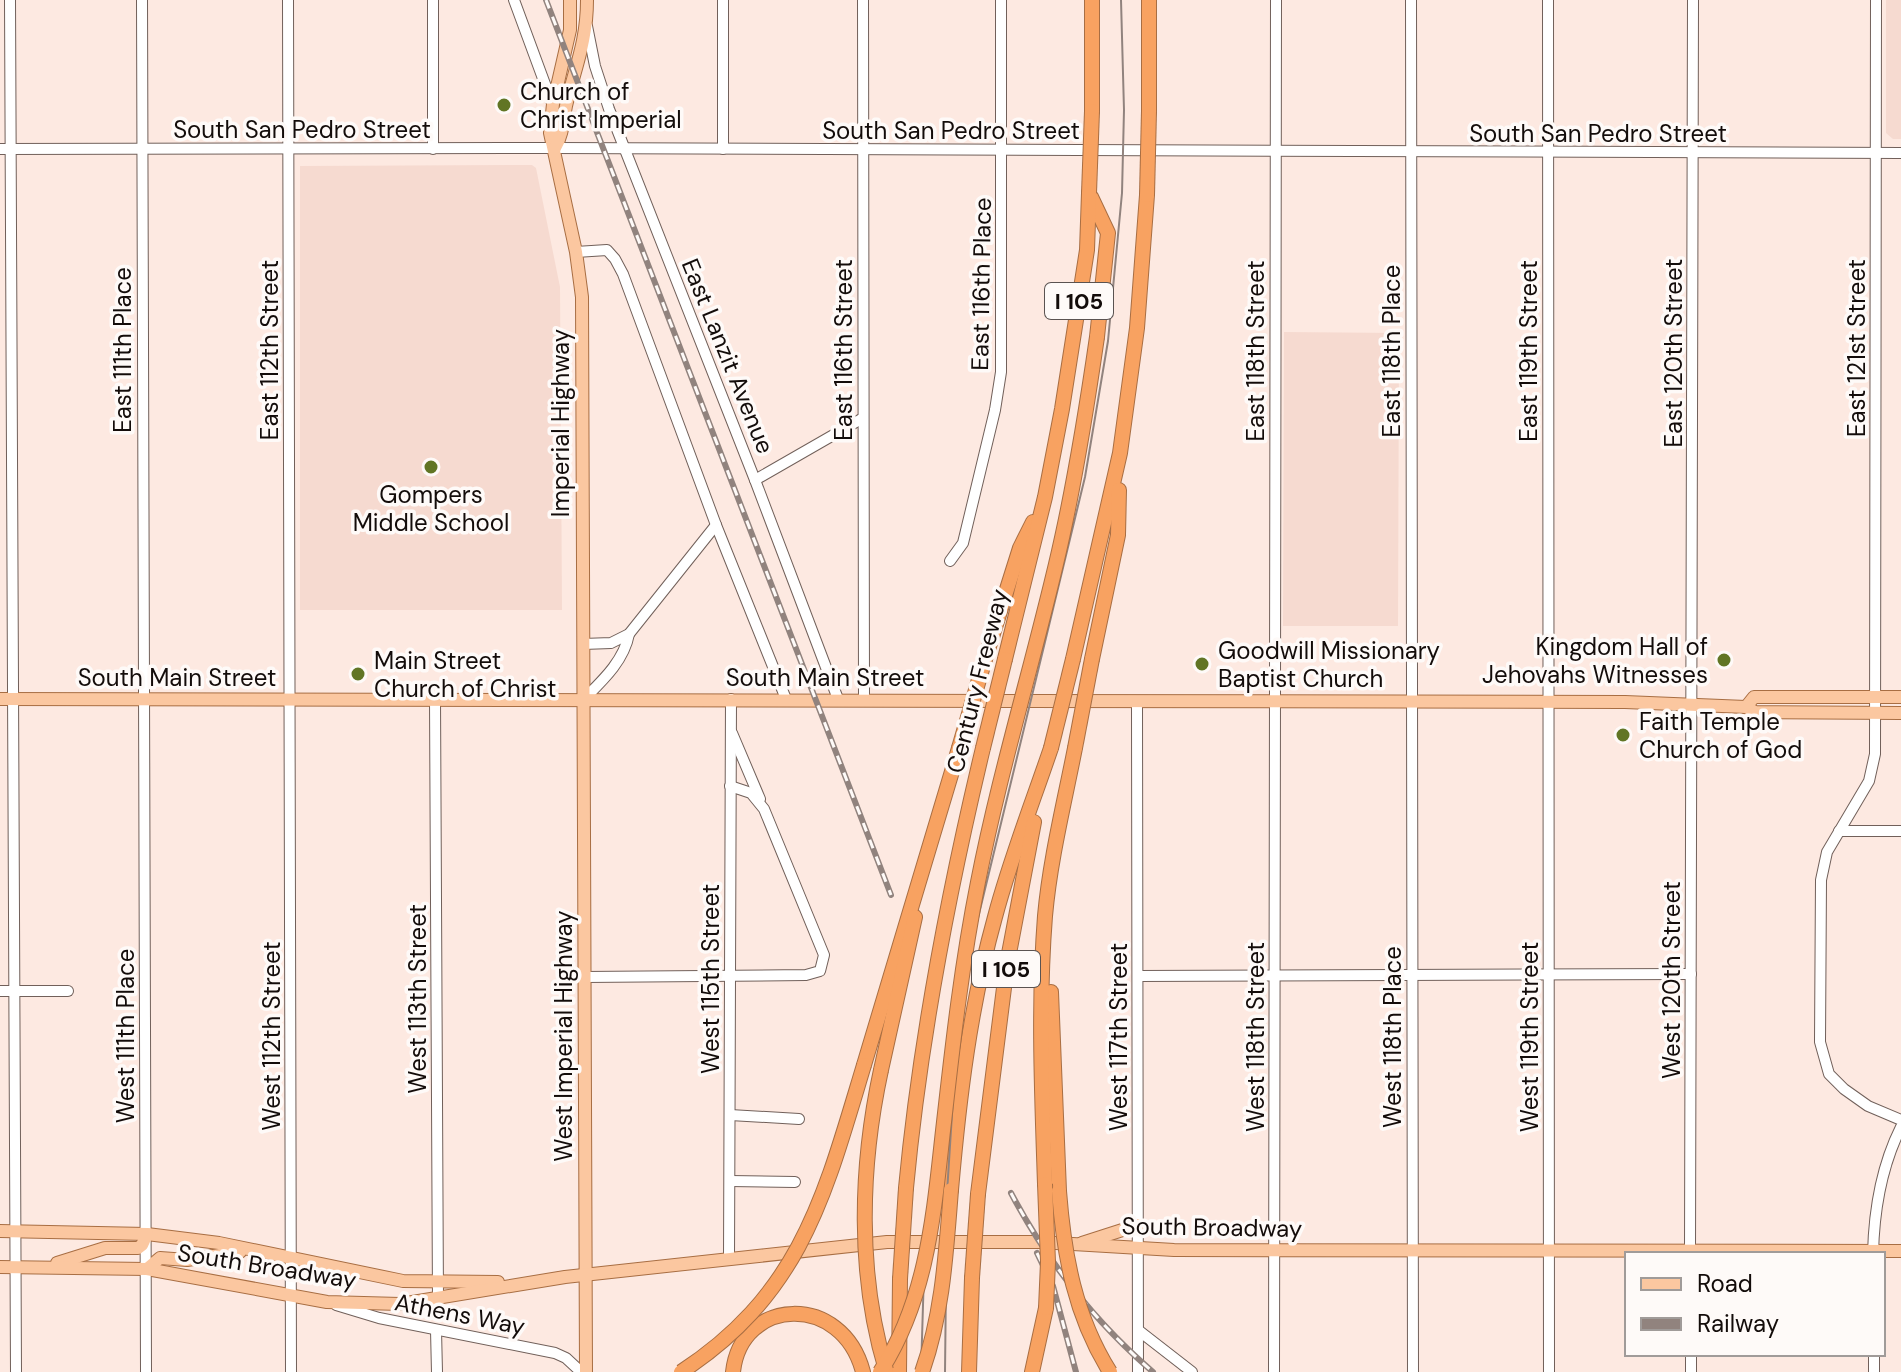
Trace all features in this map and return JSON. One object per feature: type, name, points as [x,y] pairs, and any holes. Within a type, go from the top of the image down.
[{"type":"highway","name":"Century Freeway","points":[[899,1372],[901,1254],[906,1188],[918,1073],[939,943],[1045,497],[1087,250],[1092,0]]},
{"type":"highway","name":"I 105","points":[[969,1372],[978,1194],[1007,964],[1051,748],[1120,453],[1137,328],[1147,195],[1149,0]]},
{"type":"highway","points":[[880,1372],[905,1325],[923,1274],[940,1158],[959,984],[970,922],[986,840],[1056,562],[1082,439],[1108,233],[1089,193]]},
{"type":"highway","points":[[1032,1372],[1046,1308],[1048,1262],[1042,978],[1046,913],[1061,820],[1118,535],[1120,453]]},
{"type":"highway","points":[[681,1372],[742,1323],[775,1284],[797,1250],[827,1186],[1020,548],[1045,497]]},
{"type":"highway","points":[[922,1372],[942,1294],[962,1081],[975,1001],[995,916],[1051,748]]},
{"type":"highway","points":[[1061,820],[1054,895],[1051,998],[1063,1237],[1074,1291],[1092,1340],[1110,1372]]},
{"type":"highway","points":[[886,1372],[873,1319],[866,1221],[869,1141],[881,1070],[913,936],[921,877]]},
{"type":"highway","points":[[733,1372],[736,1355],[757,1328],[768,1320],[795,1314],[827,1321],[848,1338],[863,1372]]},
{"type":"main road","name":"Imperial Highway","points":[[570,0],[566,53],[553,104],[550,133],[576,252],[582,308],[584,699]]},
{"type":"main road","points":[[579,0],[587,22]]},
{"type":"main road","name":"Imperial Highway","points":[[555,148],[563,134],[566,107],[584,48],[587,0]]},
{"type":"main road","name":"South Main Street","points":[[1746,707],[1754,697],[1901,697]]},
{"type":"main road","name":"South Main Street","points":[[6,699],[1550,702],[1746,707],[1755,712],[1901,713]]},
{"type":"main road","name":"West Imperial Highway","points":[[583,1372],[587,1275],[584,699]]},
{"type":"main road","points":[[1075,1245],[1138,1225]]},
{"type":"main road","name":"South Broadway","points":[[0,1231],[147,1234],[293,1257],[391,1279],[525,1282]]},
{"type":"main road","points":[[40,1267],[105,1248],[138,1248],[147,1234]]},
{"type":"main road","name":"South Broadway","points":[[0,1267],[147,1269],[327,1302],[400,1304],[438,1300],[525,1282],[887,1242],[1039,1242],[1137,1250],[1901,1251]]},
{"type":"main road","points":[[147,1269],[160,1258],[187,1260],[229,1252],[259,1251]]},
{"type":"street","points":[[10,0],[5,149],[6,699],[14,991],[16,1372]]},
{"type":"street","name":"East 111th Place","points":[[142,0],[143,699]]},
{"type":"street","name":"East 112th Street","points":[[288,0],[290,699]]},
{"type":"street","points":[[433,0],[433,149]]},
{"type":"street","points":[[514,0],[553,104]]},
{"type":"street","points":[[723,0],[723,149]]},
{"type":"street","name":"East 116th Street","points":[[863,0],[864,699]]},
{"type":"street","name":"East 116th Place","points":[[950,561],[963,543],[1001,372],[1001,0]]},
{"type":"street","name":"East 118th Street","points":[[1274,703],[1276,0]]},
{"type":"street","name":"East 118th Place","points":[[1411,0],[1411,702]]},
{"type":"street","name":"East 119th Street","points":[[1548,0],[1550,702]]},
{"type":"street","name":"East 120th Street","points":[[1690,705],[1693,0]]},
{"type":"street","name":"East 121st Street","points":[[1876,0],[1875,754],[1869,781],[1827,852],[1821,880],[1820,1042],[1829,1074],[1844,1089],[1868,1106],[1901,1120]]},
{"type":"street","name":"East Lanzit Avenue","points":[[587,22],[595,66],[624,148],[838,699]]},
{"type":"street","name":"South San Pedro Street","points":[[5,149],[1901,153]]},
{"type":"street","points":[[576,252],[607,250],[615,259],[786,699]]},
{"type":"street","points":[[755,480],[863,418]]},
{"type":"street","points":[[583,644],[611,643],[629,634],[716,525]]},
{"type":"street","points":[[584,699],[626,648],[629,634]]},
{"type":"street","name":"West 111th Place","points":[[143,699],[146,1372]]},
{"type":"street","name":"West 112th Street","points":[[290,699],[291,1372]]},
{"type":"street","name":"West 113th Street","points":[[435,699],[438,1300]]},
{"type":"street","name":"West 115th Street","points":[[729,1259],[731,699]]},
{"type":"street","name":"West 117th Street","points":[[1137,702],[1138,1372]]},
{"type":"street","name":"West 118th Place","points":[[1411,702],[1413,1372]]},
{"type":"street","name":"West 119th Street","points":[[1549,1372],[1550,702]]},
{"type":"street","name":"West 118th Street","points":[[1274,703],[1274,1372]]},
{"type":"street","name":"West 120th Street","points":[[1690,705],[1690,1252]]},
{"type":"street","points":[[585,977],[806,975],[820,971],[824,955],[730,729]]},
{"type":"street","points":[[730,786],[751,793],[764,809]]},
{"type":"street","points":[[1839,831],[1901,831]]},
{"type":"street","points":[[1138,976],[1691,974]]},
{"type":"street","points":[[0,991],[68,991]]},
{"type":"street","points":[[730,1115],[799,1119]]},
{"type":"street","points":[[1873,1252],[1882,1176],[1901,1127]]},
{"type":"street","points":[[730,1181],[795,1182]]},
{"type":"street","name":"Athens Way","points":[[327,1302],[379,1318],[555,1353],[583,1372]]},
{"type":"street","points":[[436,1330],[437,1372]]},
{"type":"street","points":[[1138,1330],[1192,1372]]},
{"type":"shaded area","points":[[1886,0],[1901,0],[1901,139],[1893,139],[1886,133]]},
{"type":"shaded area","name":"Gompers Middle School","points":[[532,165],[536,168],[560,287],[562,610],[300,610],[300,166]]},
{"type":"shaded area","points":[[1284,332],[1399,333],[1398,626],[1283,626]]},
{"type":"tram line","points":[[921,1372],[925,1238],[943,1093],[962,984],[1085,477],[1108,341],[1122,193],[1124,110],[1121,0]]},
{"type":"tram line","points":[[945,1372],[947,1193],[953,1098]]},
{"type":"railway","points":[[546,0],[891,895]]},
{"type":"railway","points":[[1011,1193],[1040,1243],[1074,1289],[1111,1332],[1153,1372]]},
{"type":"railway","points":[[1037,1253],[1053,1286],[1076,1372]]},
{"type":"place","name":"Church of Christ Imperial","points":[[504,105]]},
{"type":"place","name":"Gompers Middle School","points":[[431,467]]},
{"type":"place","name":"Kingdom Hall of Jehovahs Witnesses","points":[[1724,660]]},
{"type":"place","name":"Goodwill Missionary Baptist Church","points":[[1202,664]]},
{"type":"place","name":"Main Street Church of Christ","points":[[358,674]]},
{"type":"place","name":"Faith Temple Church of God","points":[[1623,735]]}]
